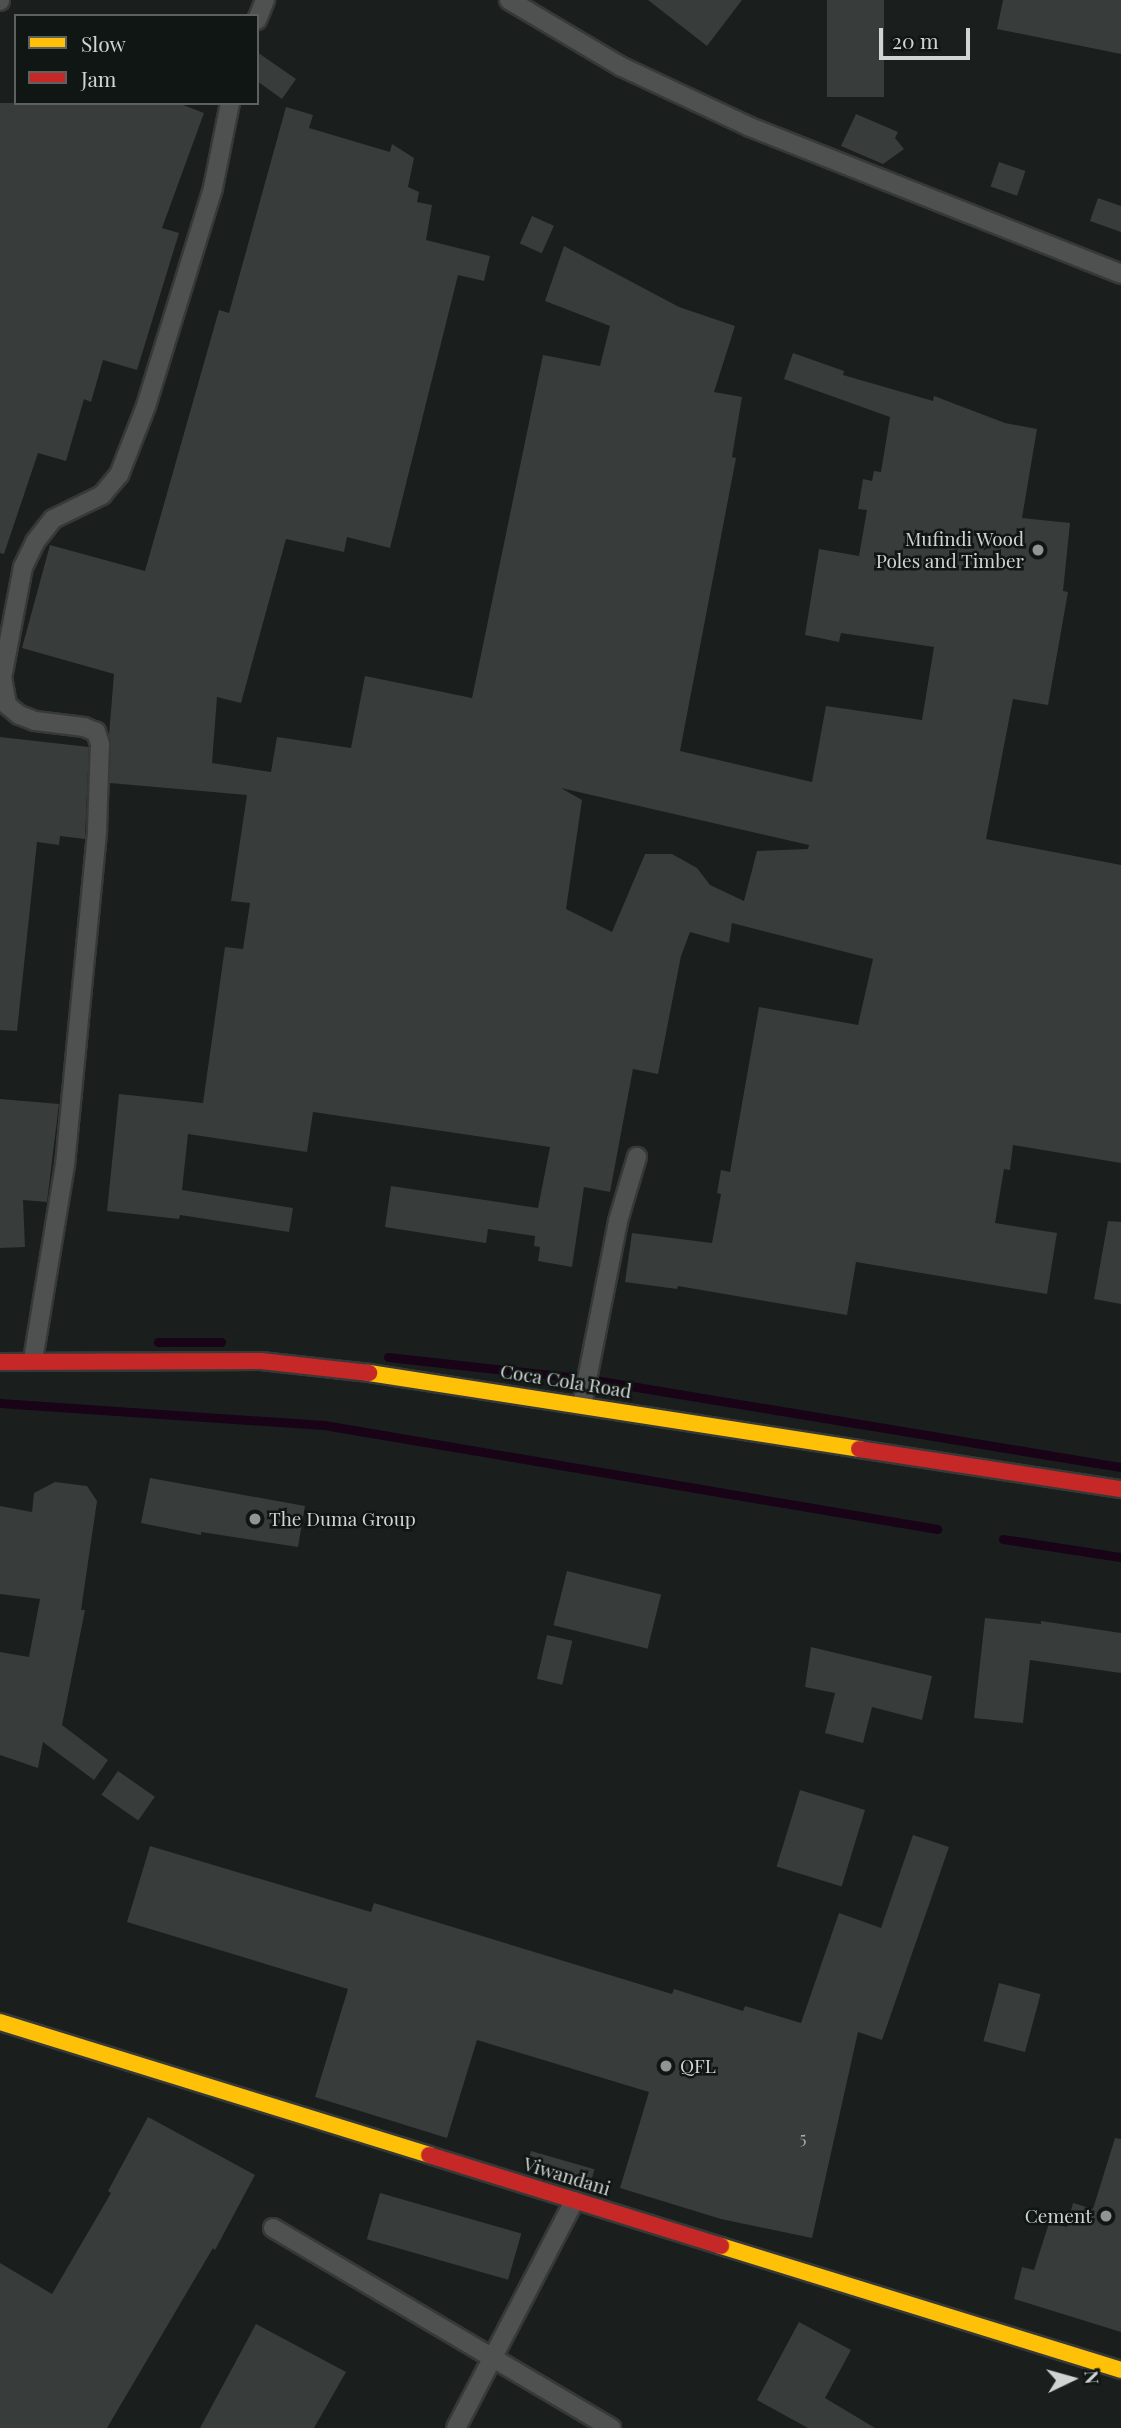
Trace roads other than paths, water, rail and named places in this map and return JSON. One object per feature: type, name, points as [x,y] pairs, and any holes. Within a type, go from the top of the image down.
[{"type":"street","name":"Coca Cola Road","points":[[0,1362],[261,1361],[360,1372],[1121,1489]]},
{"type":"street","name":"Viwandani","points":[[0,2022],[1121,2370]]},
{"type":"lane","points":[[509,0],[622,67],[751,127],[1121,275]]},
{"type":"lane","points":[[33,1360],[65,1165],[97,830],[100,744],[96,732],[84,727],[35,722],[19,715],[7,705],[2,678],[23,567],[36,542],[53,520],[102,495],[120,475],[146,406],[213,188],[230,105]]},
{"type":"lane","points":[[582,1405],[618,1221],[637,1157]]},
{"type":"lane","points":[[456,2428],[574,2201]]},
{"type":"lane","points":[[273,2228],[611,2428]]},
{"type":"waterway","points":[[158,1342],[221,1342]]},
{"type":"waterway","points":[[388,1357],[588,1379],[1121,1467]]},
{"type":"waterway","points":[[0,1403],[324,1425],[937,1529]]},
{"type":"waterway","points":[[1003,1539],[1121,1557]]},
{"type":"place","name":"Mufindi Wood Poles and Timber","points":[[1038,550]]},
{"type":"place","name":"The Duma Group","points":[[255,1519]]},
{"type":"place","name":"QFL","points":[[666,2066]]},
{"type":"place","name":"Cement","points":[[1106,2216]]}]
